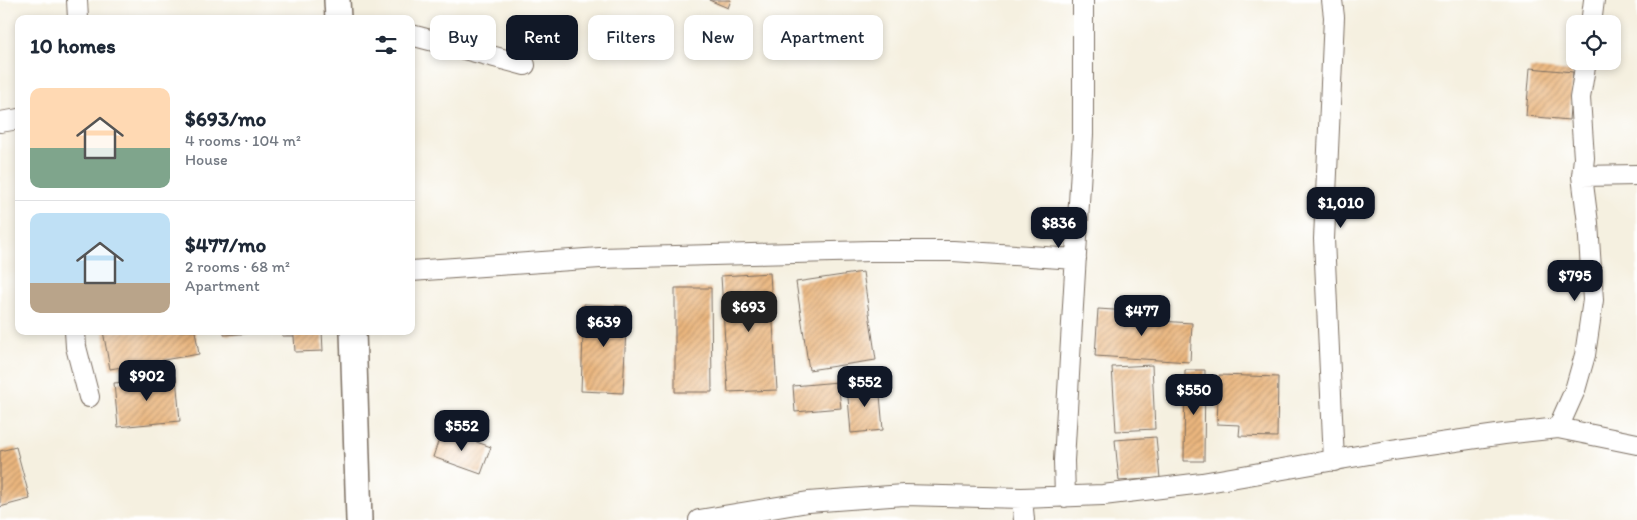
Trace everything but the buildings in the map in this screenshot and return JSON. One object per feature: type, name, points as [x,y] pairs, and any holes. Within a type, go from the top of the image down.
[{"type":"street","points":[[77,0],[78,15]]},
{"type":"street","points":[[1065,497],[1064,461],[1083,134],[1084,0]]},
{"type":"street","points":[[1332,0],[1334,18],[1324,239],[1334,460]]},
{"type":"street","points":[[1592,15],[1594,0]]},
{"type":"street","points":[[415,36],[525,65]]},
{"type":"street","points":[[1558,428],[1575,390],[1584,355],[1593,300],[1588,223],[1582,176],[1584,158],[1580,98],[1585,70]]},
{"type":"street","points":[[0,122],[15,120]]},
{"type":"street","points":[[1582,176],[1637,175]]},
{"type":"street","points":[[415,271],[600,258],[871,251],[953,251],[1076,259]]},
{"type":"street","points":[[76,335],[76,347],[89,397]]},
{"type":"street","points":[[353,335],[359,520]]},
{"type":"street","points":[[699,520],[808,502],[904,495],[1022,498],[1103,495],[1202,483],[1401,449],[1558,428],[1637,444]]},
{"type":"street","points":[[1022,498],[1024,520]]}]
